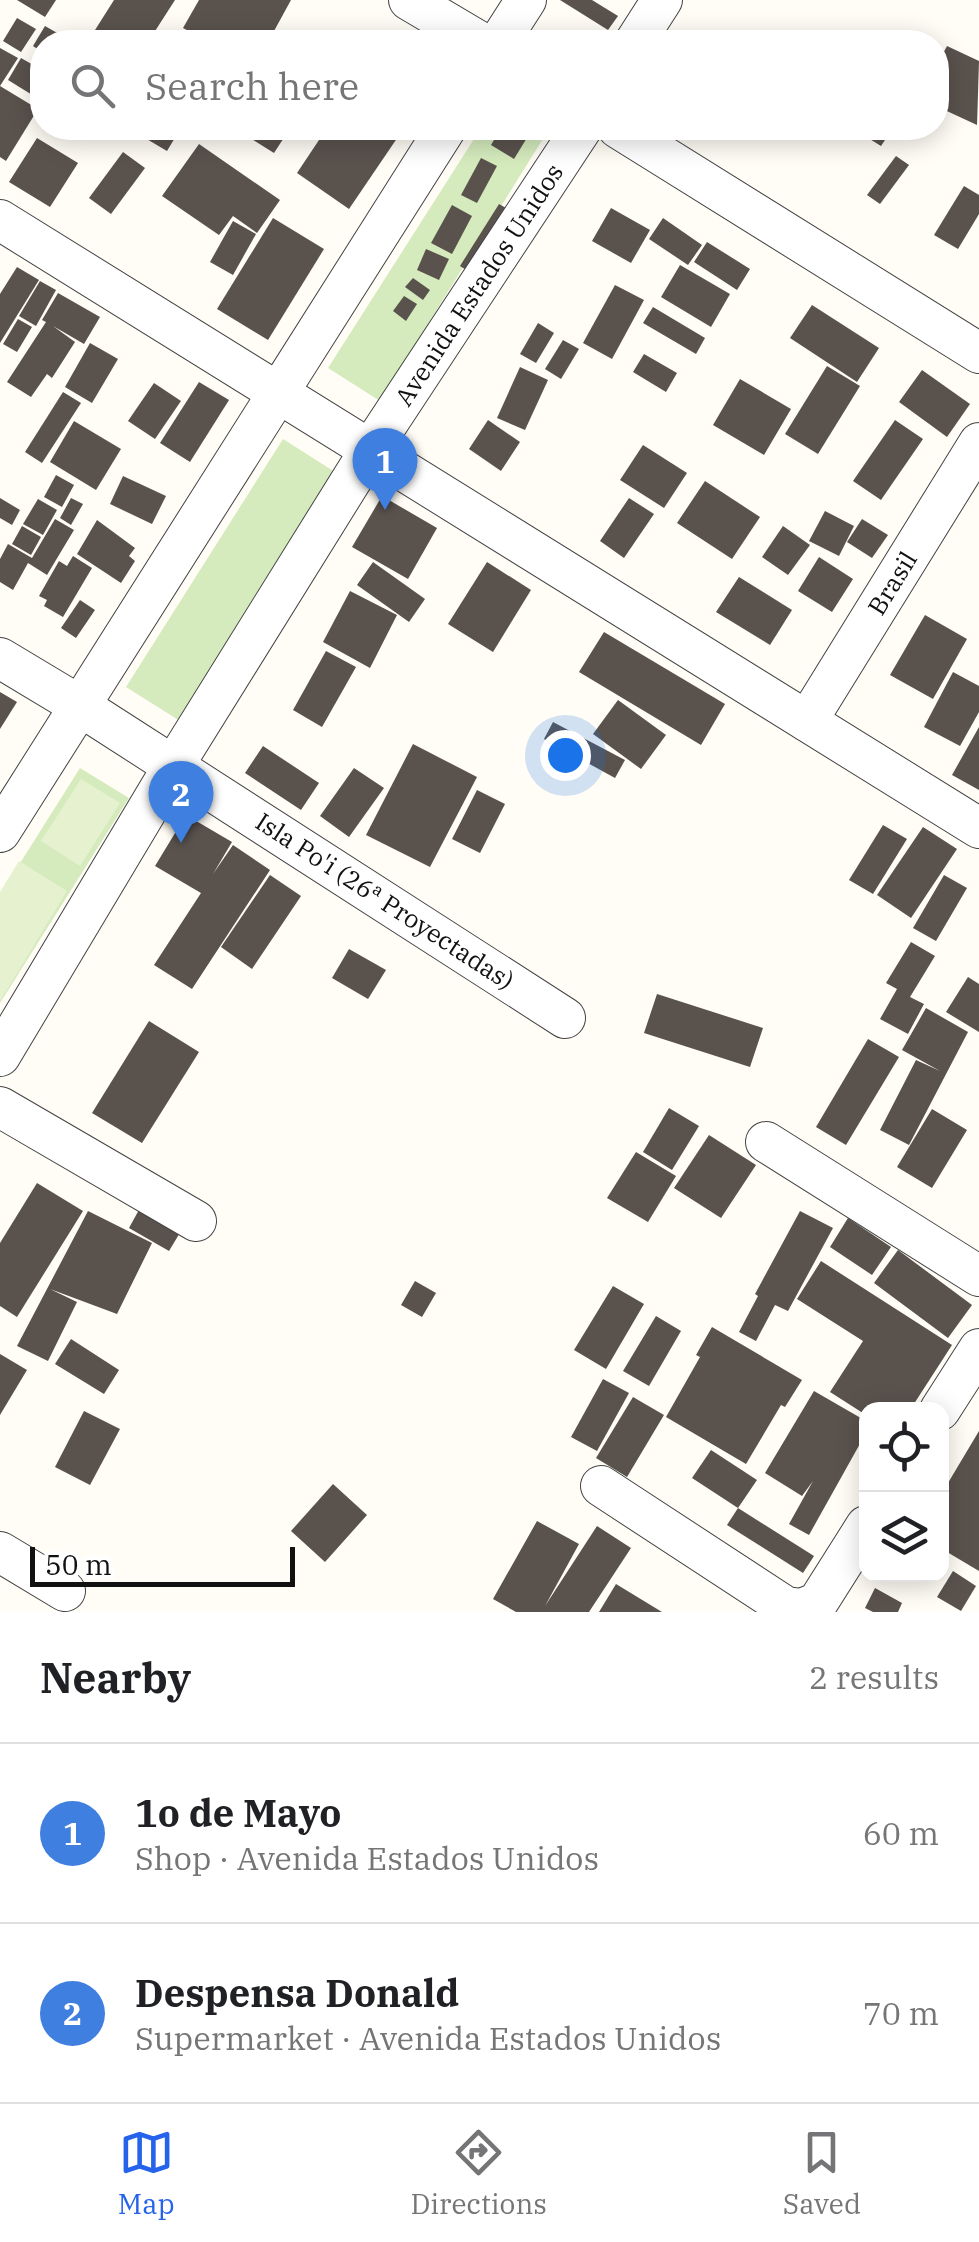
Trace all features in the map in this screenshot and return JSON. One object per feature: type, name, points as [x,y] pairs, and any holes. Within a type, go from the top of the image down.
[{"type":"street","points":[[409,0],[460,30]]},
{"type":"street","points":[[507,30],[526,0]]},
{"type":"street","points":[[643,30],[662,0]]},
{"type":"street","points":[[0,832],[438,140]]},
{"type":"street","name":"Avenida Estados Unidos","points":[[0,1056],[174,765],[370,450],[574,140]]},
{"type":"street","points":[[637,140],[979,353]]},
{"type":"street","points":[[0,220],[979,828]]},
{"type":"street","name":"Brasil","points":[[807,721],[979,443]]},
{"type":"street","name":"Isla Po'i (26ª Proyectadas)","points":[[0,658],[174,765],[566,1018]]},
{"type":"street","points":[[0,1107],[196,1221]]},
{"type":"street","points":[[766,1142],[979,1276]]},
{"type":"street","points":[[945,1402],[979,1349]]},
{"type":"street","points":[[601,1486],[786,1606],[802,1610],[818,1602],[859,1537]]},
{"type":"street","points":[[0,1552],[65,1591]]},
{"type":"green space","points":[[473,140],[542,140],[380,401],[328,368]]},
{"type":"green space","points":[[283,439],[335,472],[180,721],[126,687]]},
{"type":"green space","points":[[80,768],[129,798],[0,1003],[0,895]]},
{"type":"green space","points":[[81,779],[120,803],[80,866],[41,841]]},
{"type":"green space","points":[[19,861],[67,891],[0,1001],[0,892]]},
{"type":"building","points":[[17,0],[56,0],[45,17]]},
{"type":"building","points":[[114,0],[175,0],[156,30],[95,30]]},
{"type":"building","points":[[199,0],[291,0],[275,30],[183,28]]},
{"type":"building","points":[[560,0],[592,0],[618,16],[608,30]]},
{"type":"building","points":[[17,18],[36,29],[30,30],[30,38],[21,52],[3,41]]},
{"type":"building","points":[[949,47],[979,61],[977,125],[949,112]]},
{"type":"building","points":[[0,48],[18,58],[0,86]]},
{"type":"building","points":[[21,58],[30,63],[30,94],[8,80]]},
{"type":"building","points":[[0,86],[30,104],[30,122],[6,161],[0,157]]},
{"type":"building","points":[[36,140],[78,163],[50,207],[9,182]]},
{"type":"building","points":[[148,140],[174,140],[167,151]]},
{"type":"building","points":[[253,140],[282,140],[274,153]]},
{"type":"building","points":[[319,140],[396,140],[349,209],[297,173]]},
{"type":"building","points":[[494,140],[526,140],[514,159],[491,145]]},
{"type":"building","points":[[199,144],[280,200],[257,233],[233,216],[219,235],[162,196]]},
{"type":"building","points":[[123,152],[145,168],[111,214],[89,198]]},
{"type":"building","points":[[896,156],[909,165],[880,204],[867,195]]},
{"type":"building","points":[[481,158],[497,166],[477,203],[461,195]]},
{"type":"building","points":[[964,186],[979,195],[979,214],[958,249],[934,235]]},
{"type":"building","points":[[499,204],[520,216],[480,279],[460,266]]},
{"type":"building","points":[[452,205],[472,216],[452,254],[431,243]]},
{"type":"building","points":[[611,208],[650,230],[631,263],[592,241]]},
{"type":"building","points":[[273,218],[324,249],[268,340],[217,309]]},
{"type":"building","points":[[663,218],[702,245],[688,265],[649,239]]},
{"type":"building","points":[[233,221],[256,234],[233,275],[210,262]]},
{"type":"building","points":[[707,242],[750,269],[737,290],[694,262]]},
{"type":"building","points":[[426,249],[449,259],[439,280],[417,270]]},
{"type":"building","points":[[680,265],[730,294],[711,327],[661,297]]},
{"type":"building","points":[[17,267],[39,280],[0,343],[0,294]]},
{"type":"building","points":[[413,278],[430,290],[423,300],[405,287]]},
{"type":"building","points":[[40,281],[56,290],[36,326],[19,316]]},
{"type":"building","points":[[615,285],[644,300],[612,359],[583,343]]},
{"type":"building","points":[[58,293],[100,317],[84,344],[53,326],[75,342],[52,378],[47,374],[31,397],[7,382],[46,322],[42,320]]},
{"type":"building","points":[[404,296],[417,304],[406,321],[393,311]]},
{"type":"building","points":[[812,305],[879,348],[857,382],[790,338]]},
{"type":"building","points":[[653,307],[705,338],[696,354],[643,323]]},
{"type":"building","points":[[18,319],[32,327],[17,352],[3,344]]},
{"type":"building","points":[[538,323],[554,333],[536,363],[520,354]]},
{"type":"building","points":[[563,340],[579,349],[561,379],[545,369]]},
{"type":"building","points":[[90,343],[118,359],[92,403],[65,387]]},
{"type":"building","points":[[644,354],[677,373],[666,392],[633,372]]},
{"type":"building","points":[[827,366],[860,386],[818,454],[785,434]]},
{"type":"building","points":[[520,367],[548,380],[525,430],[497,418]]},
{"type":"building","points":[[922,370],[970,404],[947,437],[899,402]]},
{"type":"building","points":[[740,379],[791,409],[764,455],[713,425]]},
{"type":"building","points":[[199,382],[229,400],[190,462],[160,443]]},
{"type":"building","points":[[154,383],[181,401],[155,439],[128,421]]},
{"type":"building","points":[[63,392],[81,403],[42,463],[25,452]]},
{"type":"building","points":[[488,420],[520,442],[501,471],[469,449]]},
{"type":"building","points":[[895,420],[923,439],[881,500],[853,481]]},
{"type":"building","points":[[74,421],[121,449],[96,490],[50,462]]},
{"type":"building","points":[[643,445],[687,473],[664,508],[620,480]]},
{"type":"building","points":[[56,475],[74,485],[62,507],[44,497]]},
{"type":"building","points":[[123,476],[166,496],[152,524],[110,504]]},
{"type":"building","points":[[705,481],[760,517],[732,559],[677,523]]},
{"type":"building","points":[[382,496],[437,528],[408,579],[352,547]]},
{"type":"building","points":[[0,498],[20,510],[12,525],[0,518]]},
{"type":"building","points":[[71,498],[83,504],[71,525],[60,518]]},
{"type":"building","points":[[629,498],[654,514],[624,558],[600,541]]},
{"type":"building","points":[[38,499],[57,510],[43,535],[23,524]]},
{"type":"building","points":[[825,511],[854,526],[839,556],[809,541]]},
{"type":"building","points":[[55,519],[74,530],[47,575],[28,563],[13,590],[0,582],[0,559],[8,544],[32,558]]},
{"type":"building","points":[[862,519],[888,535],[872,558],[847,542]]},
{"type":"building","points":[[97,520],[135,548],[129,556],[135,561],[121,583],[77,554]]},
{"type":"building","points":[[22,526],[41,537],[31,555],[12,544]]},
{"type":"building","points":[[783,526],[810,545],[788,575],[762,557]]},
{"type":"building","points":[[73,556],[92,568],[63,617],[44,606],[47,600],[39,596],[59,561],[67,566]]},
{"type":"building","points":[[819,557],[853,579],[832,612],[798,591]]},
{"type":"building","points":[[373,562],[425,599],[409,622],[357,585]]},
{"type":"building","points":[[487,562],[531,590],[493,652],[448,624]]},
{"type":"building","points":[[739,577],[792,610],[770,645],[716,612]]},
{"type":"building","points":[[350,591],[397,615],[370,668],[323,642]]},
{"type":"building","points":[[80,600],[95,610],[76,638],[61,628]]},
{"type":"building","points":[[925,615],[967,639],[933,699],[890,675]]},
{"type":"building","points":[[604,632],[725,704],[701,745],[579,672]]},
{"type":"building","points":[[326,651],[356,667],[322,727],[293,710]]},
{"type":"building","points":[[953,672],[979,686],[979,712],[960,746],[924,727]]},
{"type":"building","points":[[0,692],[17,702],[0,729]]},
{"type":"building","points":[[618,700],[666,735],[641,769],[593,734]]},
{"type":"building","points":[[553,722],[625,760],[615,778],[544,739]]},
{"type":"building","points":[[979,727],[979,790],[952,775]]},
{"type":"building","points":[[413,744],[477,777],[430,867],[366,835]]},
{"type":"building","points":[[263,746],[319,783],[301,810],[245,773]]},
{"type":"building","points":[[354,768],[384,788],[349,837],[320,816]]},
{"type":"building","points":[[477,790],[505,804],[480,853],[452,839]]},
{"type":"building","points":[[186,815],[232,842],[213,874],[233,845],[270,870],[192,989],[154,965],[201,893],[155,866]]},
{"type":"building","points":[[883,825],[907,839],[873,894],[849,880]]},
{"type":"building","points":[[923,827],[957,849],[911,918],[877,895]]},
{"type":"building","points":[[270,875],[301,896],[252,969],[221,947]]},
{"type":"building","points":[[944,875],[967,888],[936,941],[913,928]]},
{"type":"building","points":[[911,942],[935,956],[910,997],[924,1004],[908,1034],[880,1019],[897,989],[886,983]]},
{"type":"building","points":[[349,949],[386,970],[368,999],[332,978]]},
{"type":"building","points":[[968,977],[979,984],[979,1032],[946,1012]]},
{"type":"building","points":[[657,994],[763,1028],[750,1067],[644,1033]]},
{"type":"building","points":[[926,1008],[968,1032],[909,1145],[880,1130],[916,1060],[940,1071],[902,1050]]},
{"type":"building","points":[[149,1021],[199,1052],[142,1143],[92,1113]]},
{"type":"building","points":[[868,1039],[899,1057],[846,1145],[816,1127]]},
{"type":"building","points":[[669,1108],[699,1126],[672,1170],[643,1152]]},
{"type":"building","points":[[932,1109],[967,1130],[932,1188],[897,1167]]},
{"type":"building","points":[[709,1135],[756,1165],[721,1218],[674,1188]]},
{"type":"building","points":[[636,1152],[676,1176],[648,1222],[607,1198]]},
{"type":"building","points":[[37,1183],[83,1211],[17,1317],[0,1306],[0,1243]]},
{"type":"building","points":[[140,1208],[181,1231],[169,1251],[129,1228]]},
{"type":"building","points":[[88,1211],[152,1243],[117,1314],[50,1289],[77,1302],[48,1361],[17,1346]]},
{"type":"building","points":[[800,1211],[833,1228],[788,1311],[775,1305],[756,1341],[739,1332]]},
{"type":"building","points":[[848,1218],[891,1247],[872,1275],[830,1247]]},
{"type":"building","points":[[898,1250],[972,1305],[948,1338],[874,1283]]},
{"type":"building","points":[[821,1261],[952,1345],[915,1402],[859,1402],[859,1411],[830,1392],[863,1341],[797,1299]]},
{"type":"building","points":[[415,1281],[436,1293],[422,1317],[401,1305]]},
{"type":"building","points":[[613,1286],[644,1304],[606,1369],[574,1350]]},
{"type":"building","points":[[656,1316],[681,1331],[649,1386],[623,1371]]},
{"type":"building","points":[[712,1327],[802,1380],[785,1407],[781,1405],[746,1464],[666,1417]]},
{"type":"building","points":[[71,1339],[119,1370],[104,1394],[55,1364]]},
{"type":"building","points":[[0,1354],[27,1370],[0,1415]]},
{"type":"building","points":[[603,1379],[629,1393],[597,1451],[571,1437]]},
{"type":"building","points":[[814,1391],[859,1417],[859,1446],[809,1535],[789,1524],[813,1481],[802,1496],[765,1473]]},
{"type":"building","points":[[633,1397],[664,1415],[627,1477],[596,1458]]},
{"type":"building","points":[[84,1411],[120,1429],[90,1485],[55,1467]]},
{"type":"building","points":[[979,1431],[979,1571],[949,1553],[949,1481]]},
{"type":"building","points":[[711,1450],[757,1480],[738,1508],[692,1478]]},
{"type":"building","points":[[333,1484],[367,1515],[325,1562],[291,1531]]},
{"type":"building","points":[[738,1508],[814,1556],[803,1573],[727,1525]]},
{"type":"building","points":[[537,1521],[579,1544],[545,1606],[597,1526],[631,1548],[589,1612],[516,1612],[493,1599]]},
{"type":"building","points":[[953,1571],[976,1586],[961,1611],[937,1597]]},
{"type":"building","points":[[616,1584],[662,1612],[599,1612]]},
{"type":"building","points":[[875,1588],[902,1603],[898,1612],[873,1612],[865,1608]]},
{"type":"place","name":"1o de Mayo","points":[[385,510]]},
{"type":"place","name":"Despensa Donald","points":[[181,843]]}]
